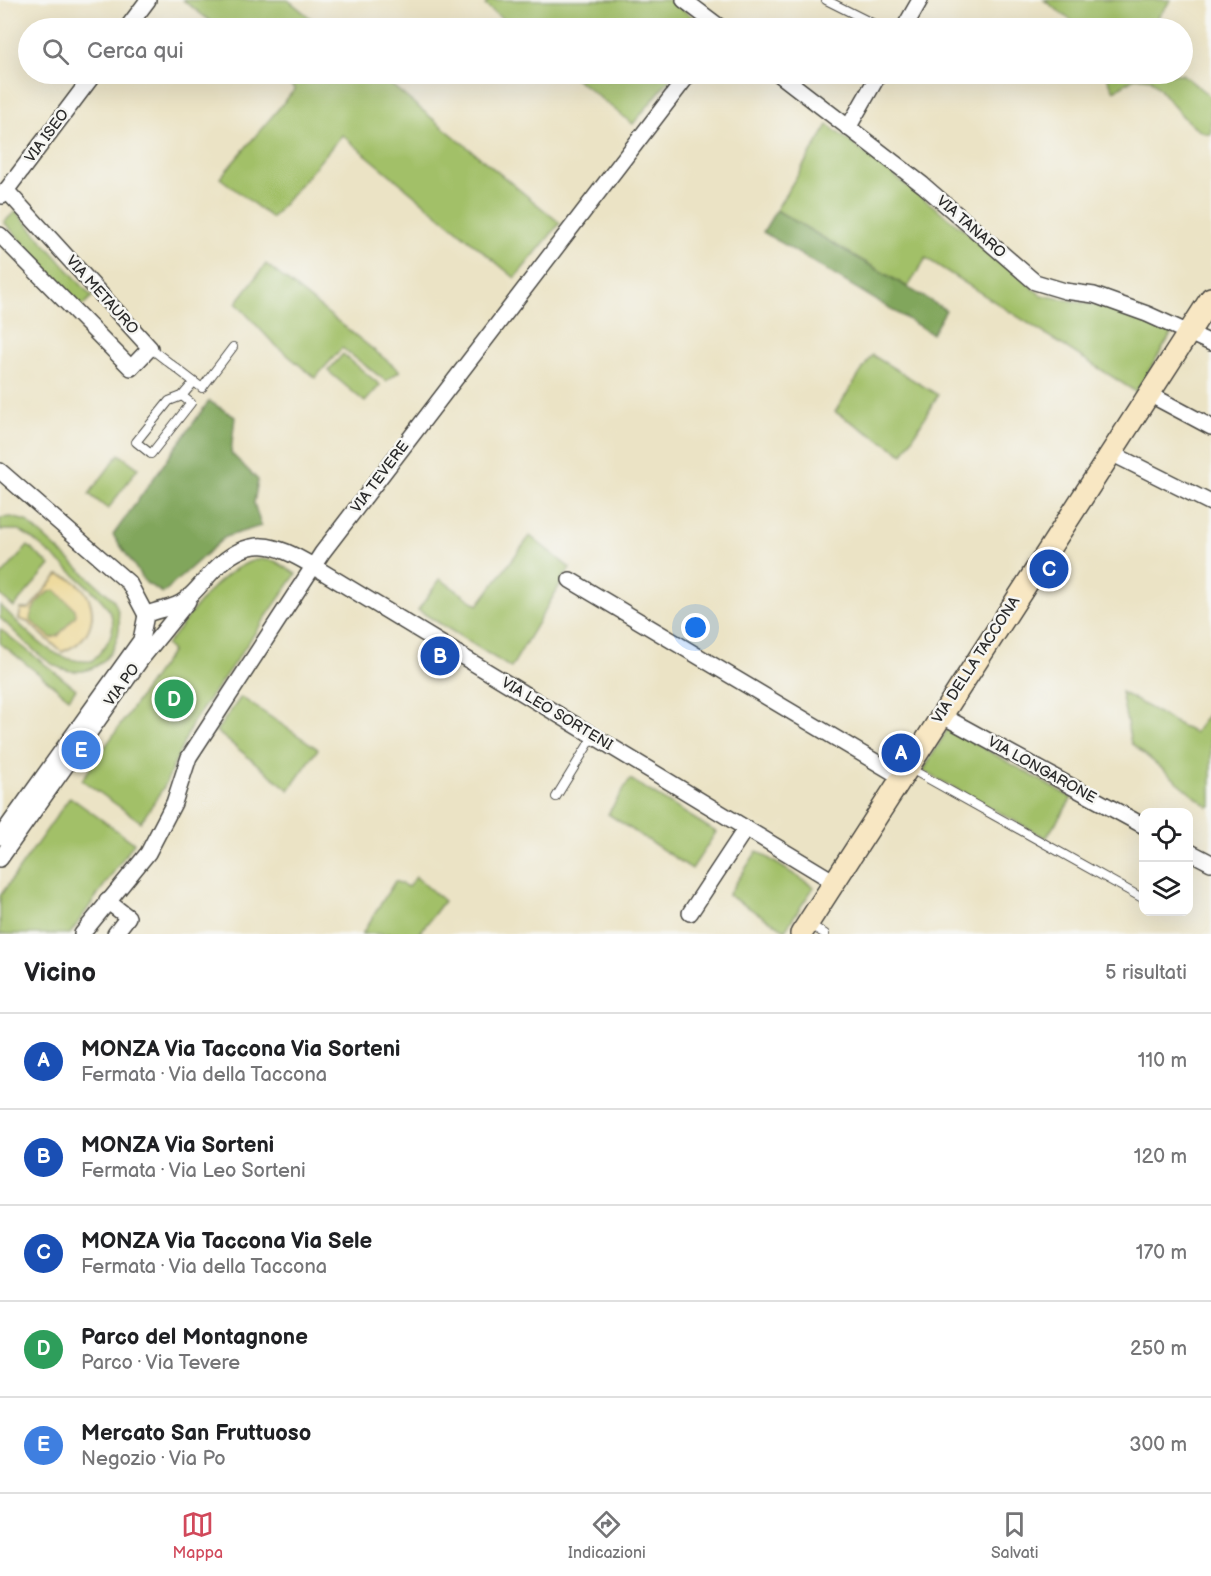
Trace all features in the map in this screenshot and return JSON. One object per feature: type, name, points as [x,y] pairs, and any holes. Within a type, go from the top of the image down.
[{"type":"main road","name":"VIA DELLA TACCONA","points":[[811,930],[833,881],[1211,298]]},
{"type":"street","points":[[134,18],[148,0]]},
{"type":"street","points":[[684,0],[708,18]]},
{"type":"street","points":[[910,18],[920,0]]},
{"type":"street","name":"VIA ISEO","points":[[3,194],[86,84]]},
{"type":"street","name":"VIA TEVERE","points":[[82,934],[148,853],[174,803],[189,757],[313,566],[681,84]]},
{"type":"street","name":"VIA TANARO","points":[[792,84],[923,185],[1035,282],[1065,291],[1094,295],[1148,314],[1211,343]]},
{"type":"street","points":[[848,128],[873,84]]},
{"type":"street","name":"VIA METAURO","points":[[0,235],[131,368],[150,348],[3,194]]},
{"type":"street","points":[[1149,394],[1211,427]]},
{"type":"street","points":[[1111,453],[1211,503]]},
{"type":"street","points":[[0,471],[129,583],[149,618]]},
{"type":"street","name":"VIA LEO SORTENI","points":[[195,591],[220,564],[240,551],[254,547],[279,548],[313,566],[833,881]]},
{"type":"street","points":[[570,580],[904,772]]},
{"type":"street","points":[[149,618],[179,604],[195,591]]},
{"type":"street","name":"VIA PO","points":[[0,859],[195,591]]},
{"type":"street","points":[[149,618],[166,621],[164,631]]},
{"type":"street","name":"VIA PO","points":[[0,837],[141,640],[149,618]]},
{"type":"street","name":"VIA LONGARONE","points":[[941,715],[1139,824]]},
{"type":"street","points":[[690,913],[746,828]]},
{"type":"street","points":[[1193,854],[1211,863]]},
{"type":"street","points":[[107,901],[128,917],[115,934]]},
{"type":"lane","points":[[826,0],[862,18]]},
{"type":"lane","points":[[150,348],[202,388],[233,347]]},
{"type":"lane","points":[[182,396],[191,403],[151,454],[136,442],[168,401],[182,396],[194,382]]},
{"type":"lane","points":[[556,797],[594,735]]},
{"type":"lane","points":[[904,772],[1139,897]]},
{"type":"green space","points":[[183,0],[288,0],[310,18],[206,18]]},
{"type":"green space","points":[[489,0],[670,0],[694,18],[501,18],[485,5]]},
{"type":"green space","points":[[1044,0],[1171,0],[1158,18],[1068,18]]},
{"type":"green space","points":[[1193,83],[1211,97],[1211,134],[1195,128],[1155,84]]},
{"type":"green space","points":[[289,84],[390,84],[560,223],[515,278],[342,135],[272,218],[220,178],[295,89]]},
{"type":"green space","points":[[583,84],[666,84],[633,124]]},
{"type":"green space","points":[[1110,84],[1125,84],[1114,91]]},
{"type":"green space","points":[[828,125],[967,232],[1041,295],[1112,308],[1172,333],[1136,392],[926,258],[908,287],[776,210]]},
{"type":"green space","points":[[776,210],[946,310],[932,334],[763,232]]},
{"type":"green space","points":[[16,211],[92,297],[81,307],[4,222]]},
{"type":"green space","points":[[266,264],[400,371],[386,381],[342,348],[315,378],[273,343],[236,303]]},
{"type":"green space","points":[[343,354],[380,385],[365,402],[328,371]]},
{"type":"green space","points":[[872,355],[938,395],[903,454],[835,412]]},
{"type":"green space","points":[[209,401],[235,417],[231,453],[258,480],[254,503],[261,526],[225,537],[163,593],[146,583],[113,535]]},
{"type":"green space","points":[[119,454],[138,468],[108,509],[89,494]]},
{"type":"green space","points":[[11,517],[26,521],[113,599],[118,613],[119,627],[110,653],[101,663],[89,669],[75,671],[60,668],[37,653],[0,618],[0,605],[31,635],[53,652],[78,661],[92,661],[111,636],[113,625],[106,605],[98,596],[42,547],[19,530],[0,530],[0,518]]},
{"type":"green space","points":[[530,536],[570,568],[511,668],[418,610],[440,579],[478,605]]},
{"type":"green space","points":[[28,546],[50,565],[14,607],[0,595],[0,577]]},
{"type":"green space","points":[[258,559],[275,561],[296,574],[193,722],[164,787],[141,822],[82,780],[172,651],[166,645],[206,594],[230,573]]},
{"type":"green space","points":[[58,575],[78,584],[86,593],[92,613],[86,634],[76,644],[62,652],[28,622],[19,619],[21,609],[29,609]]},
{"type":"green space","points":[[0,629],[76,689],[69,698],[0,643]]},
{"type":"green space","points":[[1121,692],[1194,733],[1211,710],[1211,806],[1208,807],[1131,743]]},
{"type":"green space","points":[[241,697],[318,749],[289,790],[216,731]]},
{"type":"green space","points":[[948,728],[1072,798],[1046,838],[923,771]]},
{"type":"green space","points":[[630,779],[716,832],[692,869],[608,814]]},
{"type":"green space","points":[[70,797],[134,843],[70,934],[0,934],[0,896]]},
{"type":"green space","points":[[757,851],[814,887],[785,930],[728,895]]},
{"type":"green space","points":[[416,877],[444,901],[419,934],[362,934],[395,881],[408,887]]},
{"type":"sand","points":[[58,575],[69,578],[86,593],[92,613],[91,623],[86,634],[78,643],[62,652],[28,622],[19,619],[21,609],[29,609]],"holes":[[[55,590],[75,609],[76,615],[58,636],[51,638],[30,620],[38,601]]]},
{"type":"place","name":"MONZA Via Taccona Via Sele","points":[[1049,569]]},
{"type":"place","name":"MONZA Via Sorteni","points":[[440,656]]},
{"type":"place","name":"Parco del Montagnone","points":[[174,699]]},
{"type":"place","name":"Mercato San Fruttuoso","points":[[81,750]]},
{"type":"place","name":"MONZA Via Taccona Via Sorteni","points":[[901,753]]}]
